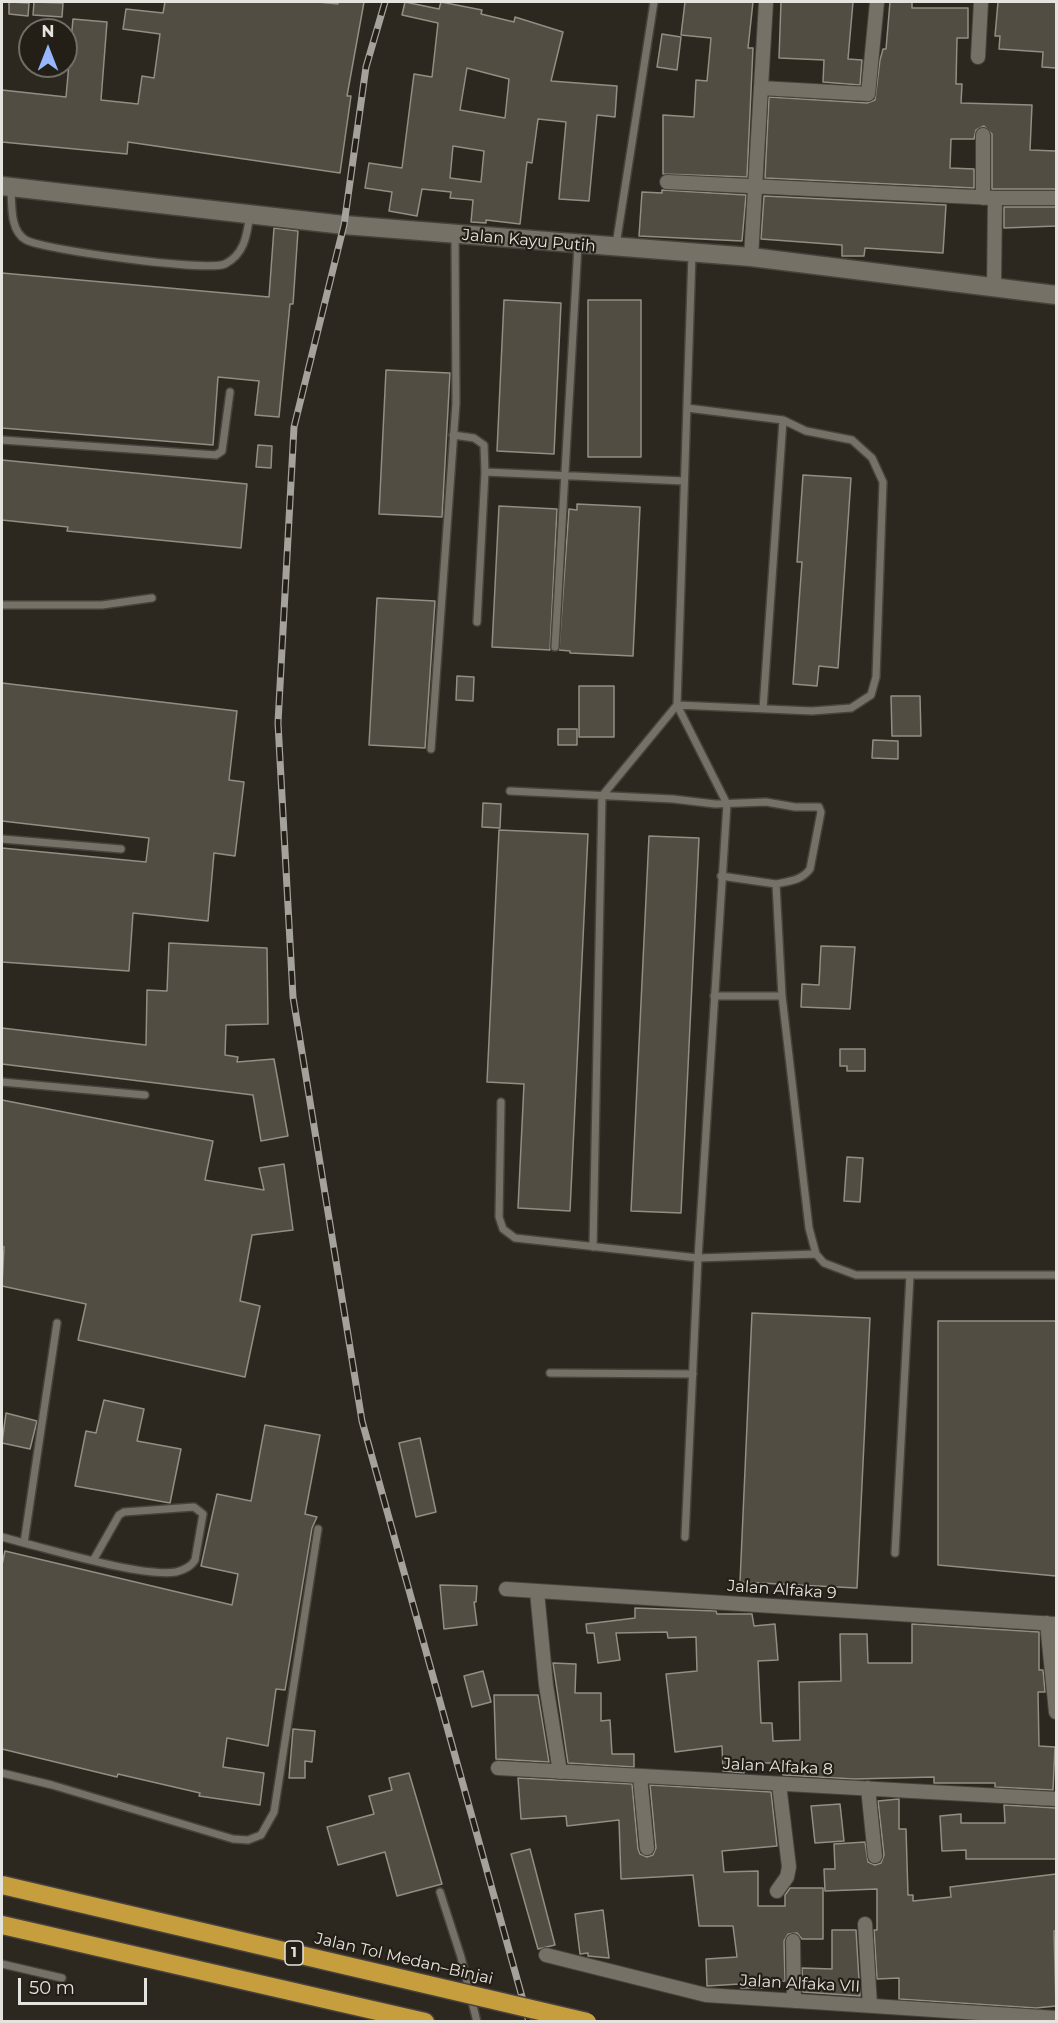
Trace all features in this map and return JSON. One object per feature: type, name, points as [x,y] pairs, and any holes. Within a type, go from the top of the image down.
[{"type":"highway","name":"Jalan Tol Medan–Binjai","points":[[2,1885],[587,2022]]},
{"type":"highway","name":"1","points":[[2,1924],[425,2022]]},
{"type":"street","points":[[751,257],[766,2]]},
{"type":"street","points":[[761,88],[868,94],[877,2]]},
{"type":"street","points":[[978,57],[981,2]]},
{"type":"street","points":[[983,135],[994,290]]},
{"type":"street","points":[[667,182],[989,198],[1056,198]]},
{"type":"street","name":"Jalan Kayu Putih","points":[[6,186],[455,235],[751,257],[994,290],[1056,295]]},
{"type":"street","name":"Jalan Alfaka 9","points":[[506,1589],[1052,1623]]},
{"type":"street","points":[[537,1592],[546,1685],[560,1772]]},
{"type":"street","points":[[1052,1623],[1056,1712]]},
{"type":"street","name":"Jalan Alfaka 8","points":[[498,1768],[1056,1799]]},
{"type":"street","points":[[640,1777],[647,1848]]},
{"type":"street","points":[[777,1891],[787,1877],[789,1867],[779,1784]]},
{"type":"street","points":[[868,1788],[875,1856]]},
{"type":"street","points":[[865,1924],[870,2005]]},
{"type":"street","points":[[793,1941],[794,2001]]},
{"type":"street","name":"Jalan Alfaka VII","points":[[546,1955],[706,1995],[1056,2018]]},
{"type":"lane","points":[[616,248],[654,2]]},
{"type":"lane","points":[[6,186],[14,225],[25,240],[49,247],[144,262],[223,266],[237,255],[246,241],[250,213]]},
{"type":"lane","points":[[431,749],[456,403],[455,235]]},
{"type":"lane","points":[[555,646],[578,245]]},
{"type":"lane","points":[[685,1537],[698,1258],[727,804],[677,705],[692,251]]},
{"type":"lane","points":[[2,440],[216,455],[222,451],[230,392]]},
{"type":"lane","points":[[677,705],[812,711],[851,708],[871,695],[876,677],[882,482],[872,458],[852,440],[806,431],[783,420],[687,408]]},
{"type":"lane","points":[[763,709],[783,420]]},
{"type":"lane","points":[[453,435],[474,438],[484,445],[485,472],[477,622]]},
{"type":"lane","points":[[485,472],[684,481]]},
{"type":"lane","points":[[2,605],[102,605],[152,598]]},
{"type":"lane","points":[[593,1247],[602,796],[677,705]]},
{"type":"lane","points":[[510,790],[727,804],[766,802],[821,809],[810,869],[805,876],[776,884],[721,876]]},
{"type":"lane","points":[[2,839],[121,849]]},
{"type":"lane","points":[[776,884],[782,996],[809,1228],[816,1254],[834,1269],[856,1275],[1056,1275]]},
{"type":"lane","points":[[714,996],[782,996]]},
{"type":"lane","points":[[2,1082],[145,1095]]},
{"type":"lane","points":[[501,1102],[500,1217],[503,1229],[508,1234],[523,1240],[698,1258],[816,1254]]},
{"type":"lane","points":[[895,1553],[910,1276]]},
{"type":"lane","points":[[24,1544],[57,1323]]},
{"type":"lane","points":[[550,1373],[693,1374]]},
{"type":"lane","points":[[2,1537],[24,1544],[154,1573],[184,1569],[195,1560],[203,1514],[194,1507],[124,1512],[119,1515],[94,1559]]},
{"type":"lane","points":[[2,1773],[52,1785],[233,1839],[248,1840],[261,1835],[274,1812],[318,1529]]},
{"type":"lane","points":[[440,1892],[461,1957],[477,2022]]},
{"type":"lane","points":[[2,1964],[63,1978]]},
{"type":"building","points":[[9,2],[29,3],[28,16],[9,14]]},
{"type":"building","points":[[34,2],[63,3],[62,17],[33,15]]},
{"type":"building","points":[[165,2],[338,4],[338,2],[364,2],[347,96],[351,96],[340,173],[128,142],[127,154],[2,142],[2,90],[66,97],[68,78],[78,78],[78,19],[107,22],[101,100],[138,104],[142,76],[154,78],[160,34],[123,29],[126,9],[163,13]]},
{"type":"building","points":[[405,2],[439,9],[441,2],[482,10],[481,14],[514,22],[515,17],[563,32],[551,81],[617,86],[615,117],[597,115],[589,201],[559,199],[566,122],[538,119],[532,163],[527,162],[520,224],[486,220],[486,223],[471,222],[473,200],[450,198],[451,192],[422,189],[417,216],[389,211],[392,192],[365,188],[369,163],[402,168],[414,74],[432,77],[438,23],[402,15]],"holes":[[[467,68],[509,79],[505,118],[460,110]],[[453,146],[484,151],[481,182],[450,178]]]},
{"type":"building","points":[[685,2],[753,2],[748,48],[753,48],[747,177],[663,174],[663,115],[694,117],[696,80],[707,81],[711,38],[681,35]]},
{"type":"building","points":[[781,2],[853,2],[848,59],[862,60],[860,85],[823,82],[824,60],[779,58]]},
{"type":"building","points":[[890,2],[912,2],[912,8],[968,8],[968,38],[957,38],[956,84],[962,84],[961,103],[1032,105],[1030,150],[1056,151],[1056,189],[992,189],[992,134],[984,126],[976,130],[974,139],[951,139],[950,168],[974,169],[974,188],[765,178],[769,97],[867,103],[875,100],[880,60],[883,49],[886,49]]},
{"type":"building","points":[[998,2],[1056,2],[1056,68],[1042,67],[1043,52],[999,49],[1000,36],[995,36]]},
{"type":"building","points":[[662,34],[681,37],[677,70],[657,67]]},
{"type":"building","points":[[662,190],[746,195],[742,241],[639,236],[642,192],[662,193]]},
{"type":"building","points":[[764,196],[946,205],[943,253],[865,248],[864,256],[842,256],[842,245],[761,239]]},
{"type":"building","points":[[1004,207],[1056,207],[1056,226],[1004,228]]},
{"type":"building","points":[[274,228],[298,231],[293,304],[290,304],[279,417],[255,415],[259,381],[218,377],[213,445],[2,428],[2,273],[269,297]]},
{"type":"building","points":[[504,300],[561,303],[554,454],[497,451]]},
{"type":"building","points":[[588,300],[641,300],[641,457],[588,457]]},
{"type":"building","points":[[386,370],[450,373],[442,517],[379,514]]},
{"type":"building","points":[[258,445],[272,446],[271,468],[256,467]]},
{"type":"building","points":[[2,460],[247,484],[241,548],[67,531],[68,527],[2,520]]},
{"type":"building","points":[[803,475],[851,478],[838,668],[819,666],[817,686],[793,684],[802,562],[797,562]]},
{"type":"building","points":[[577,504],[640,507],[633,656],[570,653],[570,651],[559,650],[569,509],[577,510]]},
{"type":"building","points":[[499,506],[557,509],[550,650],[492,647]]},
{"type":"building","points":[[377,598],[435,601],[425,748],[369,745]]},
{"type":"building","points":[[457,676],[474,677],[473,701],[456,700]]},
{"type":"building","points":[[2,683],[237,711],[229,780],[244,782],[235,856],[214,853],[208,921],[133,913],[129,971],[2,962],[2,848],[146,862],[149,838],[2,821]]},
{"type":"building","points":[[579,686],[614,686],[614,737],[579,737]]},
{"type":"building","points":[[891,696],[920,696],[921,736],[892,736]]},
{"type":"building","points":[[558,729],[577,729],[577,745],[558,745]]},
{"type":"building","points":[[873,740],[898,741],[898,759],[872,758]]},
{"type":"building","points":[[483,803],[501,804],[500,828],[482,827]]},
{"type":"building","points":[[499,830],[588,834],[570,1211],[518,1208],[524,1084],[487,1082]]},
{"type":"building","points":[[649,836],[699,838],[681,1213],[631,1211]]},
{"type":"building","points":[[169,943],[267,948],[268,1024],[226,1025],[225,1055],[238,1057],[237,1062],[274,1059],[288,1136],[261,1141],[253,1095],[2,1064],[2,1028],[146,1045],[147,990],[167,991]]},
{"type":"building","points":[[821,946],[855,947],[850,1009],[801,1007],[802,984],[819,985]]},
{"type":"building","points":[[840,1049],[865,1049],[865,1071],[847,1071],[847,1066],[840,1066]]},
{"type":"building","points":[[2,1100],[213,1141],[205,1180],[264,1190],[259,1168],[284,1164],[293,1230],[252,1235],[240,1301],[260,1306],[245,1377],[78,1340],[86,1304],[2,1286],[4,1247],[2,1246]]},
{"type":"building","points":[[847,1157],[863,1158],[860,1202],[844,1201]]},
{"type":"building","points":[[752,1313],[870,1318],[857,1588],[740,1582]]},
{"type":"building","points":[[938,1321],[1056,1321],[1056,1576],[938,1565]]},
{"type":"building","points":[[104,1400],[144,1409],[137,1441],[181,1449],[170,1503],[75,1486],[86,1431],[96,1433]]},
{"type":"building","points":[[6,1413],[37,1421],[30,1449],[2,1443]]},
{"type":"building","points":[[265,1425],[320,1435],[305,1514],[317,1517],[312,1528],[285,1690],[276,1689],[268,1746],[227,1738],[223,1767],[264,1773],[260,1805],[199,1796],[200,1793],[118,1774],[117,1777],[2,1749],[2,1565],[5,1551],[232,1605],[238,1574],[201,1566],[217,1494],[251,1501]]},
{"type":"building","points":[[420,1438],[436,1512],[416,1517],[399,1443]]},
{"type":"building","points":[[440,1585],[477,1586],[476,1602],[474,1602],[477,1625],[444,1629]]},
{"type":"building","points":[[635,1608],[752,1614],[754,1626],[775,1624],[778,1660],[758,1661],[761,1723],[772,1723],[773,1741],[800,1740],[799,1682],[841,1681],[840,1634],[867,1634],[868,1663],[912,1663],[912,1624],[1039,1632],[1039,1670],[1043,1670],[1045,1692],[1038,1692],[1039,1746],[1055,1747],[1053,1790],[995,1787],[995,1783],[934,1783],[934,1777],[854,1779],[783,1775],[783,1763],[744,1763],[744,1773],[723,1771],[722,1746],[675,1752],[666,1674],[697,1671],[696,1637],[668,1638],[667,1632],[616,1633],[620,1660],[598,1663],[594,1633],[587,1633],[586,1624],[635,1618]]},
{"type":"building","points":[[553,1663],[576,1664],[575,1693],[601,1693],[601,1721],[610,1720],[612,1754],[634,1754],[634,1767],[568,1763]]},
{"type":"building","points":[[483,1671],[491,1702],[472,1707],[464,1676]]},
{"type":"building","points":[[494,1695],[538,1695],[549,1762],[496,1759]]},
{"type":"building","points":[[293,1729],[315,1731],[312,1762],[305,1761],[305,1778],[289,1778]]},
{"type":"building","points":[[409,1773],[442,1884],[397,1896],[385,1852],[338,1865],[327,1827],[374,1814],[369,1796],[392,1790],[389,1778]]},
{"type":"building","points":[[518,1778],[632,1784],[638,1849],[640,1854],[647,1857],[653,1855],[656,1848],[650,1785],[771,1792],[777,1846],[722,1851],[724,1872],[758,1871],[758,1906],[785,1906],[785,1895],[790,1888],[823,1888],[823,1939],[802,1939],[797,1933],[788,1934],[784,1941],[785,1981],[771,1982],[772,1988],[741,1988],[740,1984],[707,1986],[706,1959],[737,1957],[733,1926],[699,1926],[693,1875],[621,1879],[619,1820],[567,1826],[566,1816],[521,1819]]},
{"type":"building","points":[[899,1799],[899,1829],[906,1829],[908,1895],[913,1895],[913,1901],[951,1897],[950,1887],[1056,1874],[1056,1931],[1054,1931],[1056,2006],[1036,2008],[899,1999],[899,1978],[877,1979],[874,1930],[877,1930],[877,1889],[825,1891],[824,1869],[835,1869],[834,1844],[865,1842],[868,1862],[875,1865],[881,1863],[884,1855],[878,1801]]},
{"type":"building","points":[[840,1804],[844,1841],[815,1843],[811,1806]]},
{"type":"building","points":[[1004,1805],[1056,1808],[1056,1859],[966,1859],[966,1850],[942,1851],[940,1816],[961,1814],[961,1823],[1005,1823]]},
{"type":"building","points":[[530,1849],[555,1945],[538,1949],[511,1854]]},
{"type":"building","points":[[603,1910],[609,1958],[588,1956],[588,1953],[580,1954],[575,1914]]},
{"type":"building","points":[[832,1930],[856,1930],[860,1996],[803,1992],[802,1968],[832,1969]]},
{"type":"railway","points":[[385,2],[366,67],[344,225],[294,427],[278,723],[293,997],[362,1421],[529,2022]]}]
